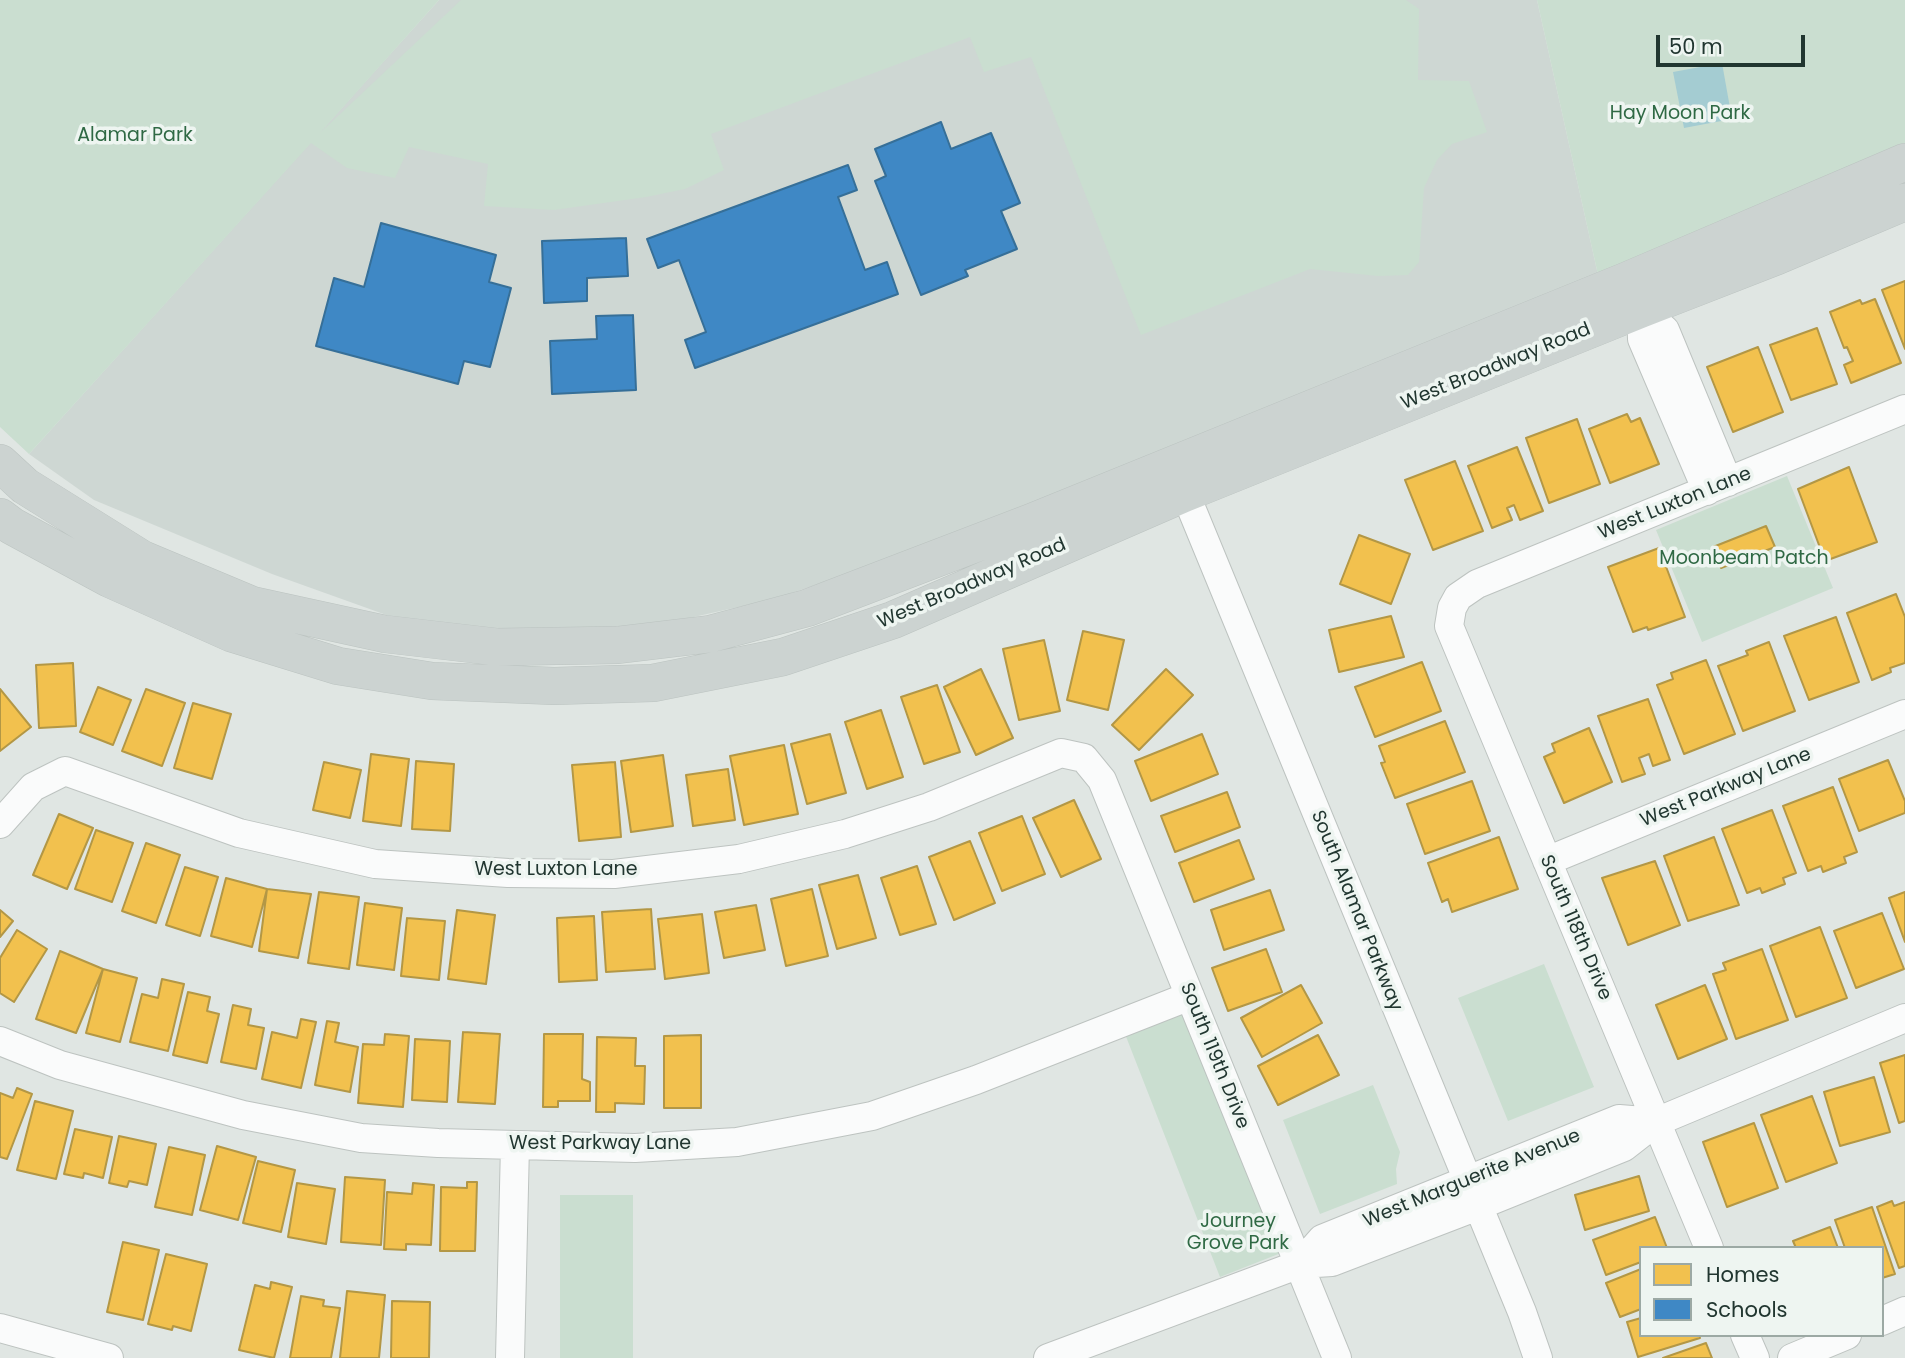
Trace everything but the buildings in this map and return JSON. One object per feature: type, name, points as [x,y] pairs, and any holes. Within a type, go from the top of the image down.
[{"type":"main road","name":"West Broadway Road","points":[[0,463],[38,495],[142,559],[252,605],[385,634],[484,645],[618,645],[710,634],[807,608],[970,546],[1179,478],[1634,295],[1905,162]]},
{"type":"main road","name":"West Broadway Road","points":[[1634,295],[1777,256],[1905,202]]},
{"type":"main road","name":"West Broadway Road","points":[[4,527],[231,634],[338,666],[432,681],[554,686],[653,684],[783,657],[893,620],[1179,478]]},
{"type":"main road","points":[[4,527],[38,495]]},
{"type":"street","points":[[1634,295],[1642,339],[1718,486]]},
{"type":"street","name":"West Luxton Lane","points":[[1452,608],[1458,597],[1477,584],[1905,410]]},
{"type":"street","name":"South Alamar Parkway","points":[[1179,478],[1538,1358]]},
{"type":"street","name":"South 118th Drive","points":[[1452,608],[1449,626],[1708,1246]]},
{"type":"street","name":"West Parkway Lane","points":[[1547,861],[1905,714]]},
{"type":"street","name":"West Luxton Lane","points":[[0,824],[33,787],[65,771],[239,833],[375,864],[508,873],[614,874],[739,859],[845,834],[929,807],[1061,753],[1084,758]]},
{"type":"street","name":"South 119th Drive","points":[[1084,758],[1102,780],[1337,1358]]},
{"type":"street","name":"West Parkway Lane","points":[[0,1041],[60,1065],[243,1115],[362,1138],[635,1148],[737,1142],[872,1116],[976,1080],[1190,996]]},
{"type":"street","name":"West Marguerite Avenue","points":[[1048,1358],[1300,1264],[1332,1262],[1478,1206],[1624,1147],[1656,1122],[1905,1018]]},
{"type":"street","name":"West Marguerite Avenue","points":[[1300,1264],[1322,1239],[1619,1119],[1656,1122]]},
{"type":"street","points":[[510,1358],[515,1145]]},
{"type":"street","points":[[1884,1320],[1905,1311]]},
{"type":"street","points":[[0,1328],[108,1358]]},
{"type":"street","points":[[1746,1337],[1755,1358]]},
{"type":"street","points":[[1792,1358],[1842,1337]]},
{"type":"shaded area","points":[[439,0],[1537,0],[1598,275],[950,539],[774,599],[649,627],[512,633],[392,617],[272,574],[94,500],[29,454]]},
{"type":"green space","name":"Alamar Park","points":[[0,0],[439,0],[320,133],[461,0],[1406,0],[1419,9],[1418,80],[1469,81],[1487,132],[1452,144],[1437,160],[1424,188],[1419,262],[1408,275],[1378,276],[1310,269],[1141,335],[1031,57],[984,72],[970,37],[711,134],[724,170],[685,189],[646,197],[554,210],[484,206],[488,164],[409,147],[395,178],[347,168],[311,143],[29,454],[0,427]]},
{"type":"green space","name":"Hay Moon Park","points":[[1537,0],[1905,0],[1905,143],[1598,275]]},
{"type":"green space","name":"Moonbeam Patch","points":[[1787,476],[1833,588],[1702,642],[1656,530]]},
{"type":"green space","points":[[1544,964],[1594,1087],[1508,1121],[1458,998]]},
{"type":"green space","name":"Journey Grove Park","points":[[1182,1011],[1281,1253],[1220,1277],[1125,1034]]},
{"type":"green space","points":[[1373,1085],[1400,1152],[1396,1169],[1397,1184],[1320,1214],[1283,1120]]},
{"type":"green space","points":[[560,1195],[633,1195],[633,1358],[560,1358]]},
{"type":"water","points":[[1722,63],[1732,119],[1684,128],[1673,72]]}]
